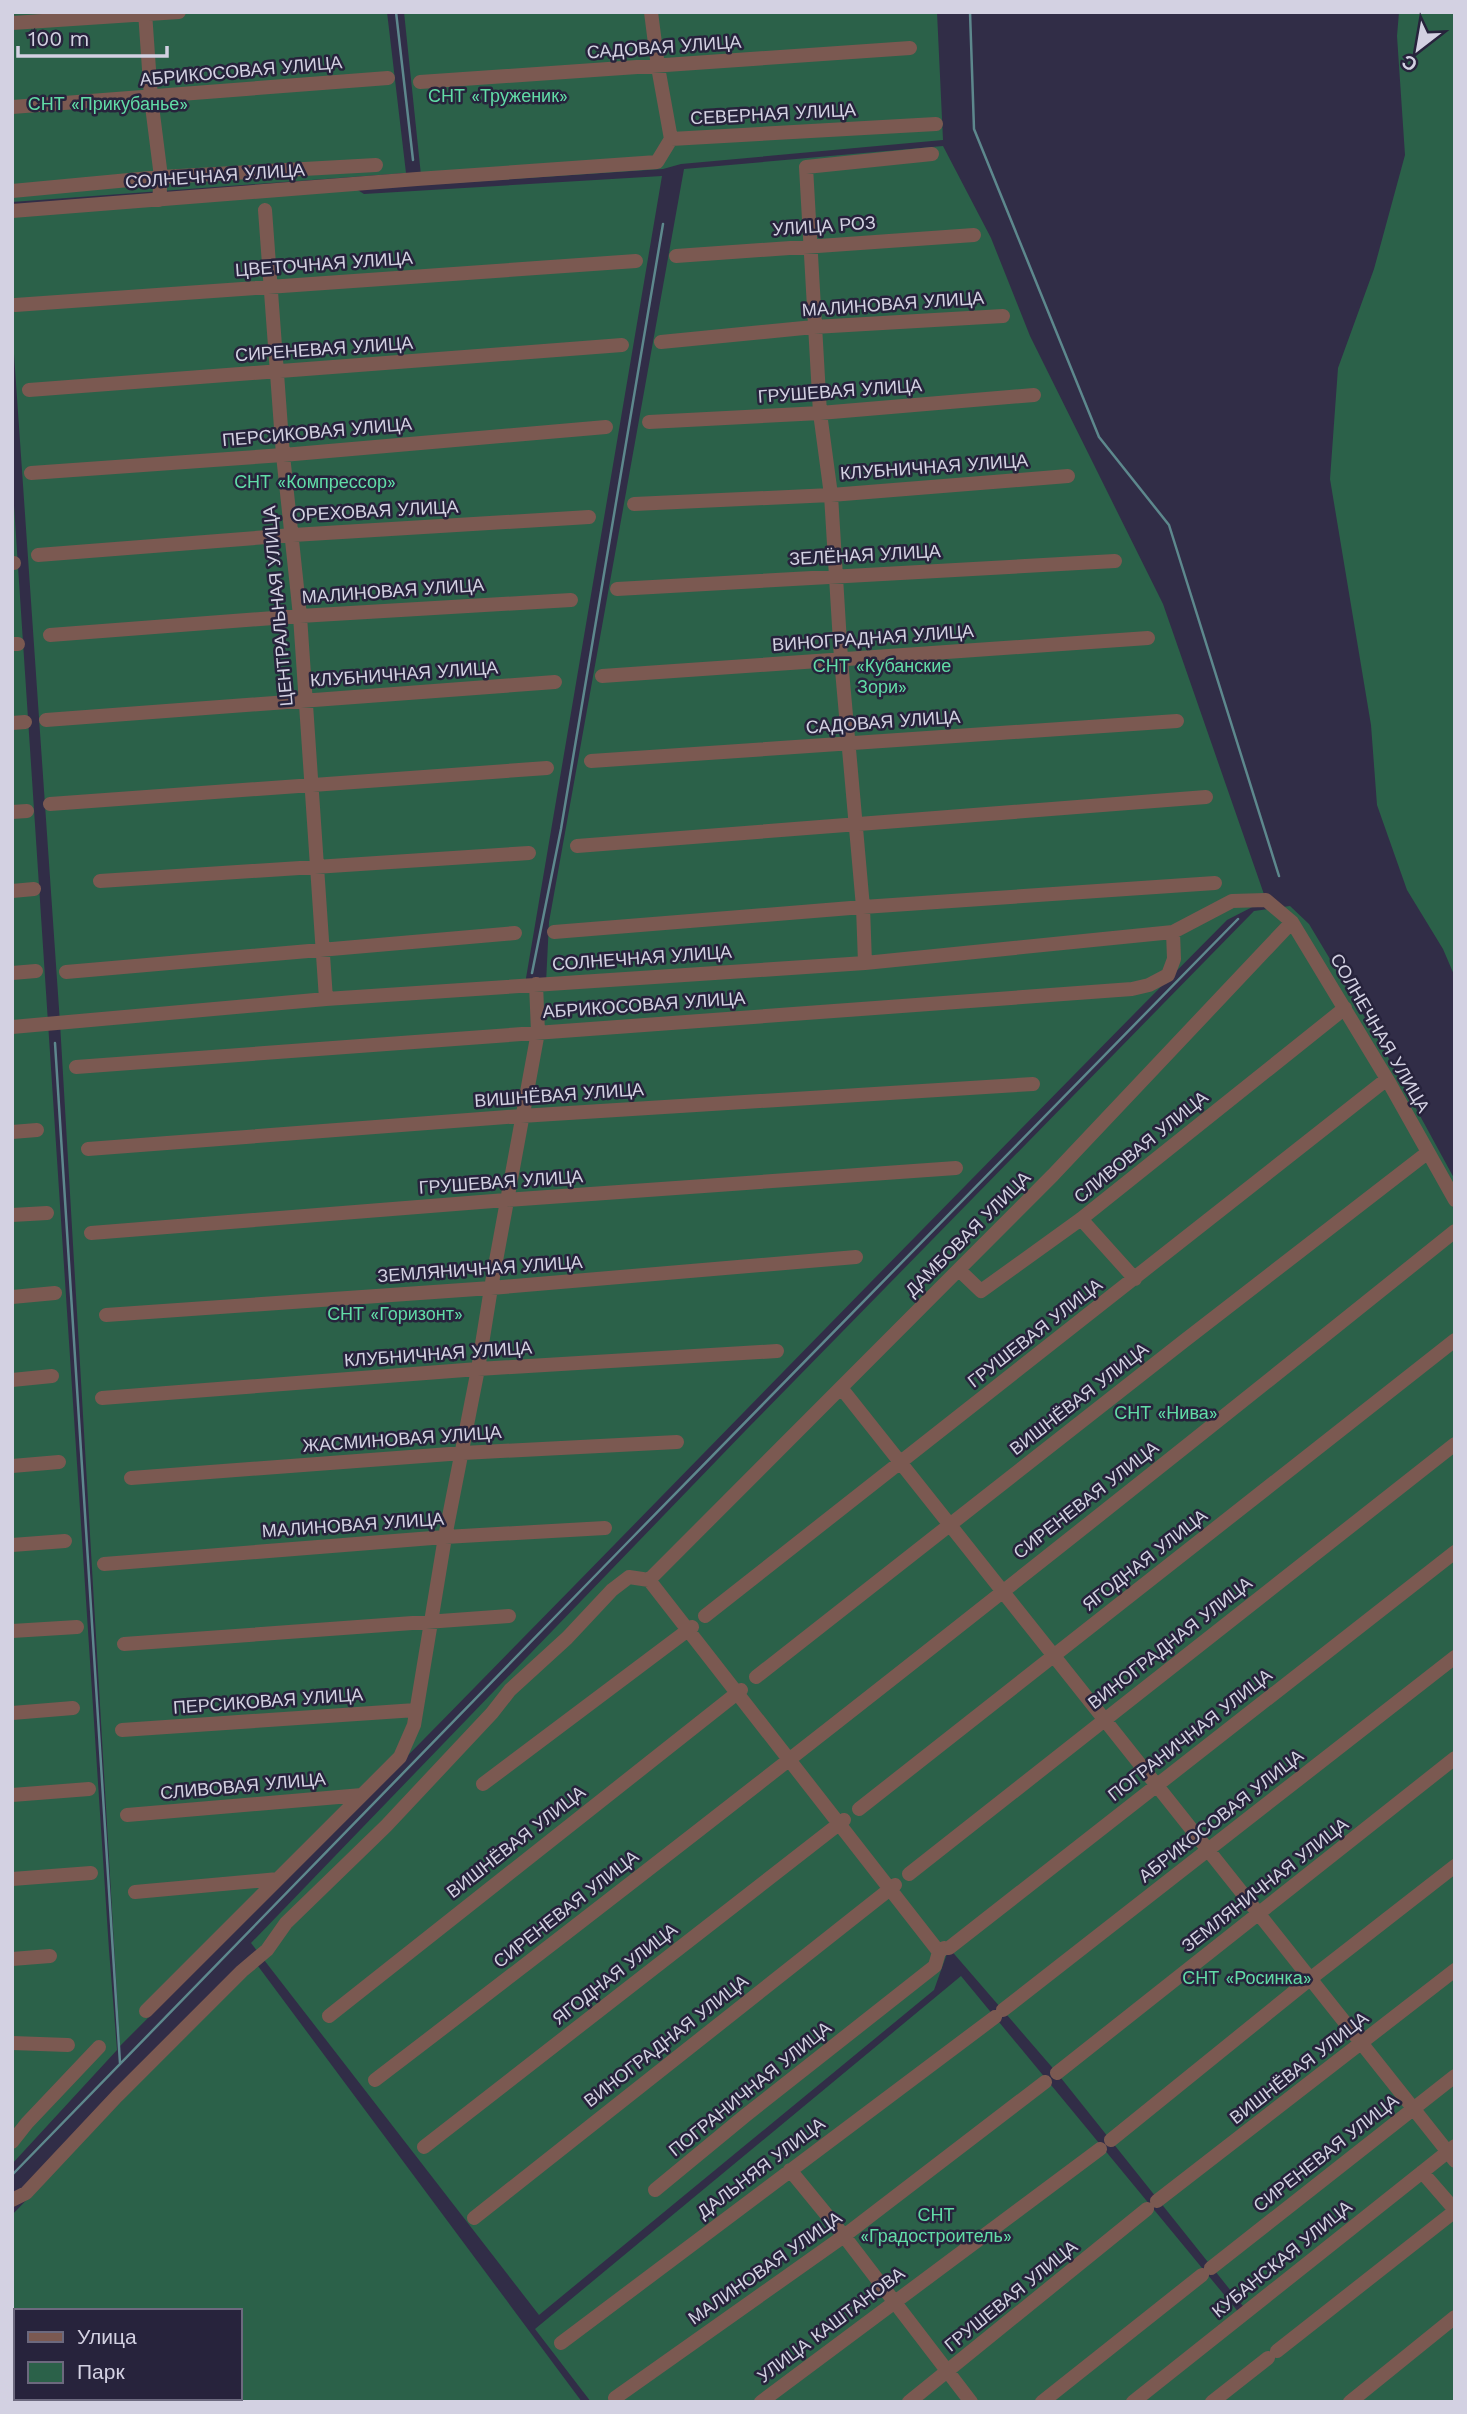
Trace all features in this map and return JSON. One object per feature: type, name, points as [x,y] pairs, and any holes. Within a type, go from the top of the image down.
[{"type":"street","points":[[12,23],[178,12]]},
{"type":"street","points":[[651,12],[657,67],[671,139]]},
{"type":"street","points":[[146,13],[151,98],[162,177],[159,200]]},
{"type":"street","name":"САДОВАЯ УЛИЦА","points":[[421,82],[910,48]]},
{"type":"street","name":"АБРИКОСОВАЯ УЛИЦА","points":[[12,107],[388,78]]},
{"type":"street","name":"СЕВЕРНАЯ УЛИЦА","points":[[417,179],[657,162],[671,139],[936,124]]},
{"type":"street","points":[[865,964],[863,907],[841,659],[831,495],[820,413],[806,167],[932,154]]},
{"type":"street","points":[[12,191],[162,177],[376,165]]},
{"type":"street","name":"СОЛНЕЧНАЯ УЛИЦА","points":[[14,211],[417,179]]},
{"type":"street","name":"ЦЕНТРАЛЬНАЯ УЛИЦА","points":[[265,210],[283,455],[307,700],[326,999]]},
{"type":"street","name":"УЛИЦА РОЗ","points":[[676,256],[974,235]]},
{"type":"street","name":"ЦВЕТОЧНАЯ УЛИЦА","points":[[15,305],[636,261]]},
{"type":"street","name":"МАЛИНОВАЯ УЛИЦА","points":[[661,342],[814,327],[1003,316]]},
{"type":"street","name":"СИРЕНЕВАЯ УЛИЦА","points":[[29,390],[622,345]]},
{"type":"street","name":"ГРУШЕВАЯ УЛИЦА","points":[[649,422],[820,413],[1034,395]]},
{"type":"street","name":"ПЕРСИКОВАЯ УЛИЦА","points":[[32,473],[283,455],[606,427]]},
{"type":"street","name":"КЛУБНИЧНАЯ УЛИЦА","points":[[634,504],[831,495],[1068,476]]},
{"type":"street","name":"ОРЕХОВАЯ УЛИЦА","points":[[38,555],[292,535],[589,517]]},
{"type":"street","name":"ЗЕЛЁНАЯ УЛИЦА","points":[[617,589],[1115,561]]},
{"type":"street","name":"МАЛИНОВАЯ УЛИЦА","points":[[50,635],[300,616],[571,600]]},
{"type":"street","name":"ВИНОГРАДНАЯ УЛИЦА","points":[[602,676],[1147,638]]},
{"type":"street","name":"КЛУБНИЧНАЯ УЛИЦА","points":[[46,720],[555,682]]},
{"type":"street","name":"САДОВАЯ УЛИЦА","points":[[591,761],[1177,721]]},
{"type":"street","points":[[50,804],[547,768]]},
{"type":"street","points":[[577,846],[1206,797]]},
{"type":"street","points":[[100,881],[529,853]]},
{"type":"street","points":[[554,932],[1215,883]]},
{"type":"street","points":[[12,891],[34,889]]},
{"type":"street","name":"СОЛНЕЧНАЯ УЛИЦА","points":[[12,1027],[326,999],[865,964],[1173,932],[1231,901],[1266,900],[1292,922],[1387,1079],[1455,1200]]},
{"type":"street","name":"ДАМБОВАЯ УЛИЦА","points":[[649,1580],[1063,1164],[1292,922]]},
{"type":"street","name":"АБРИКОСОВАЯ УЛИЦА","points":[[76,1067],[1132,989],[1149,985],[1168,975],[1174,959],[1173,932]]},
{"type":"street","points":[[66,972],[515,933]]},
{"type":"street","points":[[12,973],[36,971]]},
{"type":"street","points":[[146,2011],[400,1757],[414,1725],[445,1537],[463,1453],[538,1031],[536,984]]},
{"type":"street","name":"СЛИВОВАЯ УЛИЦА","points":[[959,1270],[981,1291],[1081,1219],[1345,1009]]},
{"type":"street","name":"ГРУШЕВАЯ УЛИЦА","points":[[705,1616],[1387,1079]]},
{"type":"street","name":"ВИШНЁВАЯ УЛИЦА","points":[[88,1149],[521,1116],[1034,1084]]},
{"type":"street","points":[[12,1132],[37,1130]]},
{"type":"street","name":"ВИШНЁВАЯ УЛИЦА","points":[[756,1677],[1427,1153]]},
{"type":"street","name":"ГРУШЕВАЯ УЛИЦА","points":[[91,1233],[956,1168]]},
{"type":"street","points":[[12,1215],[47,1213]]},
{"type":"street","points":[[1081,1219],[1135,1279]]},
{"type":"street","name":"СИРЕНЕВАЯ УЛИЦА","points":[[375,2080],[806,1746],[1455,1231]]},
{"type":"street","name":"ЗЕМЛЯНИЧНАЯ УЛИЦА","points":[[106,1315],[491,1288],[856,1257]]},
{"type":"street","points":[[12,1297],[55,1293]]},
{"type":"street","name":"ЯГОДНАЯ УЛИЦА","points":[[859,1809],[1455,1340]]},
{"type":"street","name":"КЛУБНИЧНАЯ УЛИЦА","points":[[102,1398],[478,1369],[778,1351]]},
{"type":"street","points":[[12,1380],[52,1376]]},
{"type":"street","points":[[842,1389],[1361,2044],[1452,2153]]},
{"type":"street","name":"ЖАСМИНОВАЯ УЛИЦА","points":[[131,1478],[463,1453],[677,1442]]},
{"type":"street","name":"ВИНОГРАДНАЯ УЛИЦА","points":[[909,1874],[1455,1444]]},
{"type":"street","points":[[12,1466],[59,1462]]},
{"type":"street","name":"МАЛИНОВАЯ УЛИЦА","points":[[104,1564],[445,1537],[605,1528]]},
{"type":"street","points":[[12,1545],[65,1541]]},
{"type":"street","name":"ПОГРАНИЧНАЯ УЛИЦА","points":[[654,2190],[942,1954],[1455,1552]]},
{"type":"street","points":[[12,2200],[26,2193],[117,2096],[242,1971],[267,1950],[286,1923],[350,1863],[492,1713],[510,1690],[567,1638],[612,1590],[629,1577],[649,1580],[785,1762],[942,1954]]},
{"type":"street","points":[[124,1644],[509,1616]]},
{"type":"street","points":[[12,1631],[77,1627]]},
{"type":"street","points":[[483,1784],[686,1631]]},
{"type":"street","name":"АБРИКОСОВАЯ УЛИЦА","points":[[998,2014],[1455,1657]]},
{"type":"street","name":"ВИШНЁВАЯ УЛИЦА","points":[[329,2016],[735,1694]]},
{"type":"street","points":[[12,1713],[74,1708]]},
{"type":"street","name":"ПЕРСИКОВАЯ УЛИЦА","points":[[122,1730],[416,1710]]},
{"type":"street","name":"ЗЕМЛЯНИЧНАЯ УЛИЦА","points":[[1051,2078],[1455,1758]]},
{"type":"street","points":[[12,1795],[89,1789]]},
{"type":"street","name":"СЛИВОВАЯ УЛИЦА","points":[[127,1815],[362,1795]]},
{"type":"street","name":"ЯГОДНАЯ УЛИЦА","points":[[424,2147],[838,1825]]},
{"type":"street","points":[[1310,1979],[1455,1867]]},
{"type":"street","points":[[12,1879],[92,1873]]},
{"type":"street","points":[[135,1892],[278,1879]]},
{"type":"street","name":"ВИНОГРАДНАЯ УЛИЦА","points":[[474,2218],[889,1890]]},
{"type":"street","points":[[12,1959],[50,1956]]},
{"type":"street","name":"ВИШНЁВАЯ УЛИЦА","points":[[1152,2206],[1455,1970]]},
{"type":"street","name":"УЛИЦА КАШТАНОВА","points":[[761,2402],[1105,2145],[1310,1979]]},
{"type":"street","name":"ДАЛЬНЯЯ УЛИЦА","points":[[561,2343],[998,2014]]},
{"type":"street","points":[[12,2043],[68,2045]]},
{"type":"street","points":[[12,2142],[99,2047]]},
{"type":"street","name":"СИРЕНЕВАЯ УЛИЦА","points":[[1042,2402],[1455,2076]]},
{"type":"street","name":"МАЛИНОВАЯ УЛИЦА","points":[[615,2398],[844,2236],[1051,2078]]},
{"type":"street","name":"КУБАНСКАЯ УЛИЦА","points":[[1133,2402],[1422,2172],[1452,2153]]},
{"type":"street","points":[[790,2170],[895,2301],[971,2402]]},
{"type":"street","points":[[1212,2402],[1455,2211],[1422,2172]]},
{"type":"street","name":"ГРУШЕВАЯ УЛИЦА","points":[[909,2402],[1152,2206]]},
{"type":"street","points":[[1350,2402],[1455,2317]]},
{"type":"green space","name":"СНТ «Прикубанье»","points":[[12,12],[387,12],[406,173],[12,202]]},
{"type":"green space","name":"СНТ «Труженик»","points":[[404,12],[937,12],[943,140],[681,164],[663,169],[422,185]]},
{"type":"green space","points":[[1399,12],[1455,12],[1455,977],[1443,949],[1407,890],[1377,805],[1371,725],[1330,479],[1338,368],[1374,269],[1405,155],[1397,36]]},
{"type":"green space","points":[[943,146],[991,238],[1030,336],[1163,604],[1266,900],[1227,920],[120,2046],[60,1023],[12,325],[12,206],[345,182],[364,194],[662,176],[525,984],[546,983],[549,922],[684,169]]},
{"type":"green space","points":[[12,475],[117,2050],[12,2164]]},
{"type":"green space","name":"СНТ «Нива»","points":[[1290,906],[1309,924],[1382,1046],[1455,1180],[1455,2146],[1247,2311],[1057,2073],[949,1948],[934,1990],[539,2315],[251,1943],[747,1429],[1254,911]]},
{"type":"green space","points":[[255,1962],[582,2402],[27,2402],[242,2400],[242,2309],[14,2310],[12,2215]]},
{"type":"green space","name":"СНТ «Градостроитель»","points":[[961,1976],[1245,2320],[1455,2154],[1455,2402],[591,2402],[535,2329]]},
{"type":"waterway","points":[[396,12],[413,160]]},
{"type":"waterway","points":[[970,12],[974,129],[1099,437],[1169,525],[1279,876]]},
{"type":"waterway","points":[[532,973],[561,829],[663,224]]},
{"type":"waterway","points":[[12,2175],[1238,919]]},
{"type":"waterway","points":[[55,1043],[120,2063]]},
{"type":"park label","name":"СНТ «Компрессор»","points":[[315,482]]},
{"type":"park label","name":"СНТ «Кубанские Зори»","points":[[882,676]]},
{"type":"park label","name":"СНТ «Горизонт»","points":[[395,1314]]},
{"type":"park label","name":"СНТ «Росинка»","points":[[1247,1978]]}]
